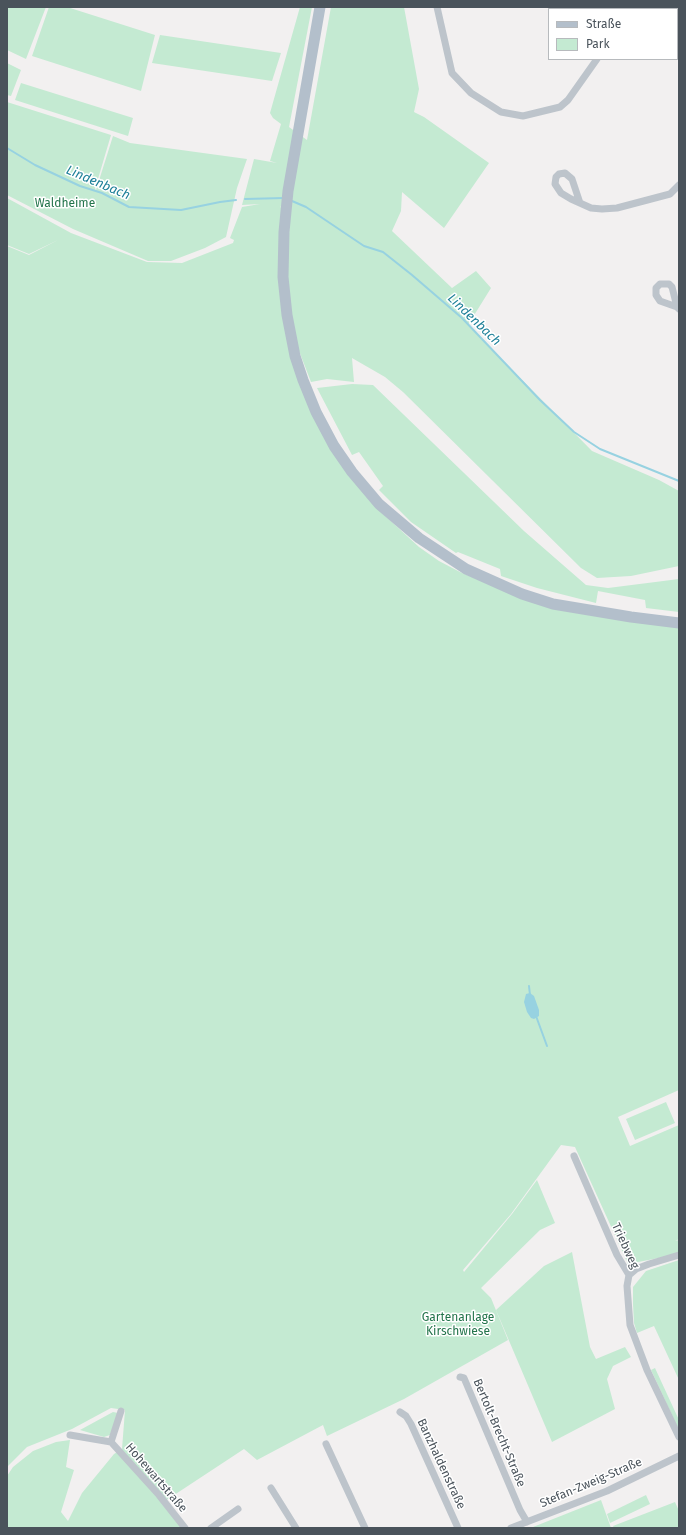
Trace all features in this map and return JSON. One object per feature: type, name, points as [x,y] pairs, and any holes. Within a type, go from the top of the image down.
[{"type":"main road","points":[[320,7],[288,191],[283,252],[283,277],[287,315],[295,356],[316,412],[334,446],[352,472],[380,504],[419,538],[441,554],[466,569],[498,584],[553,604],[630,617],[679,623]]},
{"type":"street","points":[[437,7],[452,73],[471,93],[501,112],[523,116],[560,107],[568,100],[596,60]]},
{"type":"street","points":[[580,203],[591,208],[617,208],[670,194],[679,185]]},
{"type":"street","name":"Triebweg","points":[[574,1156],[617,1255],[629,1275],[628,1286],[630,1325],[647,1370],[679,1437]]},
{"type":"street","points":[[629,1275],[636,1269],[679,1254]]},
{"type":"street","name":"Bertolt-Brecht-Straße","points":[[460,1376],[464,1378],[520,1510],[527,1522]]},
{"type":"street","points":[[70,1435],[111,1442],[121,1411]]},
{"type":"street","name":"Banzhaldenstraße","points":[[400,1412],[406,1416],[411,1424],[458,1528]]},
{"type":"street","name":"Hohewartstraße","points":[[111,1442],[159,1494],[185,1528]]},
{"type":"street","points":[[326,1444],[365,1528]]},
{"type":"street","name":"Stefan-Zweig-Straße","points":[[511,1528],[606,1491],[679,1456]]},
{"type":"street","points":[[271,1488],[296,1528]]},
{"type":"street","points":[[211,1528],[238,1509]]},
{"type":"green space","points":[[7,7],[46,7],[26,59],[7,50]]},
{"type":"green space","points":[[49,7],[67,7],[155,35],[141,91],[32,56]]},
{"type":"green space","name":"Gartenanlage Kirschwiese","points":[[300,7],[312,7],[289,127],[307,140],[331,7],[404,7],[419,89],[414,112],[424,117],[489,163],[444,228],[402,192],[401,211],[392,231],[452,288],[476,271],[491,288],[468,325],[592,451],[659,480],[679,491],[679,566],[631,576],[597,578],[581,568],[403,392],[385,377],[352,358],[354,382],[327,379],[311,382],[296,343],[288,291],[290,216],[280,206],[283,211],[280,287],[300,382],[381,512],[419,547],[439,561],[460,572],[513,594],[679,625],[679,1090],[618,1117],[630,1146],[679,1125],[679,1239],[675,1241],[679,1240],[679,1253],[628,1264],[575,1147],[561,1145],[511,1214],[463,1270],[464,1272],[512,1214],[537,1180],[555,1223],[540,1230],[481,1288],[491,1298],[508,1340],[404,1399],[327,1436],[323,1425],[257,1460],[244,1449],[162,1503],[183,1528],[7,1528],[7,1476],[13,1467],[33,1451],[56,1442],[70,1440],[66,1467],[74,1470],[61,1512],[68,1521],[82,1493],[114,1454],[122,1449],[125,1410],[111,1408],[72,1429],[27,1447],[7,1467],[7,246],[29,255],[58,240],[29,254],[7,245],[7,198],[71,233],[147,262],[182,263],[233,243],[234,240],[230,238],[242,207],[260,204],[242,205],[254,159],[277,163],[270,161],[281,124],[273,118],[270,113]]},
{"type":"green space","points":[[160,35],[281,53],[272,81],[152,63]]},
{"type":"green space","points":[[7,63],[21,70],[11,96],[7,95]]},
{"type":"green space","points":[[21,83],[133,118],[128,136],[15,100]]},
{"type":"green space","name":"Waldheime","points":[[7,102],[111,135],[95,189],[96,190],[113,136],[130,143],[247,159],[237,188],[226,237],[205,248],[171,261],[148,261],[73,229],[7,195]]},
{"type":"green space","points":[[352,384],[373,385],[524,531],[586,585],[608,588],[679,579],[679,612],[646,608],[645,600],[598,591],[596,603],[537,588],[501,576],[500,569],[458,552],[456,553],[411,522],[379,490],[383,486],[359,452],[352,455],[317,388]]},
{"type":"green space","points":[[666,1102],[675,1123],[635,1140],[626,1119]]},
{"type":"green space","points":[[572,1252],[590,1347],[596,1359],[625,1347],[631,1357],[613,1366],[607,1379],[615,1409],[552,1442],[496,1310],[544,1266]]},
{"type":"green space","points":[[679,1260],[679,1380],[654,1326],[637,1333],[634,1323],[633,1287],[646,1271]]},
{"type":"green space","points":[[655,1368],[679,1420],[679,1430],[651,1370]]},
{"type":"green space","points":[[113,1412],[118,1413],[110,1435],[104,1437],[80,1430]]},
{"type":"green space","points":[[646,1495],[650,1504],[610,1523],[607,1514]]},
{"type":"green space","points":[[601,1500],[611,1528],[533,1528],[533,1527]]},
{"type":"green space","points":[[675,1502],[679,1511],[679,1528],[614,1528],[613,1526]]},
{"type":"water","points":[[530,993],[534,996],[539,1010],[539,1016],[534,1019],[531,1018],[527,1012],[524,1002],[526,994]]},
{"type":"waterway","name":"Lindenbach","points":[[7,148],[35,165],[80,186],[102,193],[129,207],[181,210],[236,200]]},
{"type":"waterway","name":"Lindenbach","points":[[245,199],[284,198]]},
{"type":"waterway","name":"Lindenbach","points":[[292,201],[306,207],[364,246],[383,252],[412,275],[462,318],[540,400],[574,432],[600,449],[679,481]]},
{"type":"waterway","points":[[529,986],[530,995]]},
{"type":"waterway","points":[[536,1016],[547,1046]]}]
